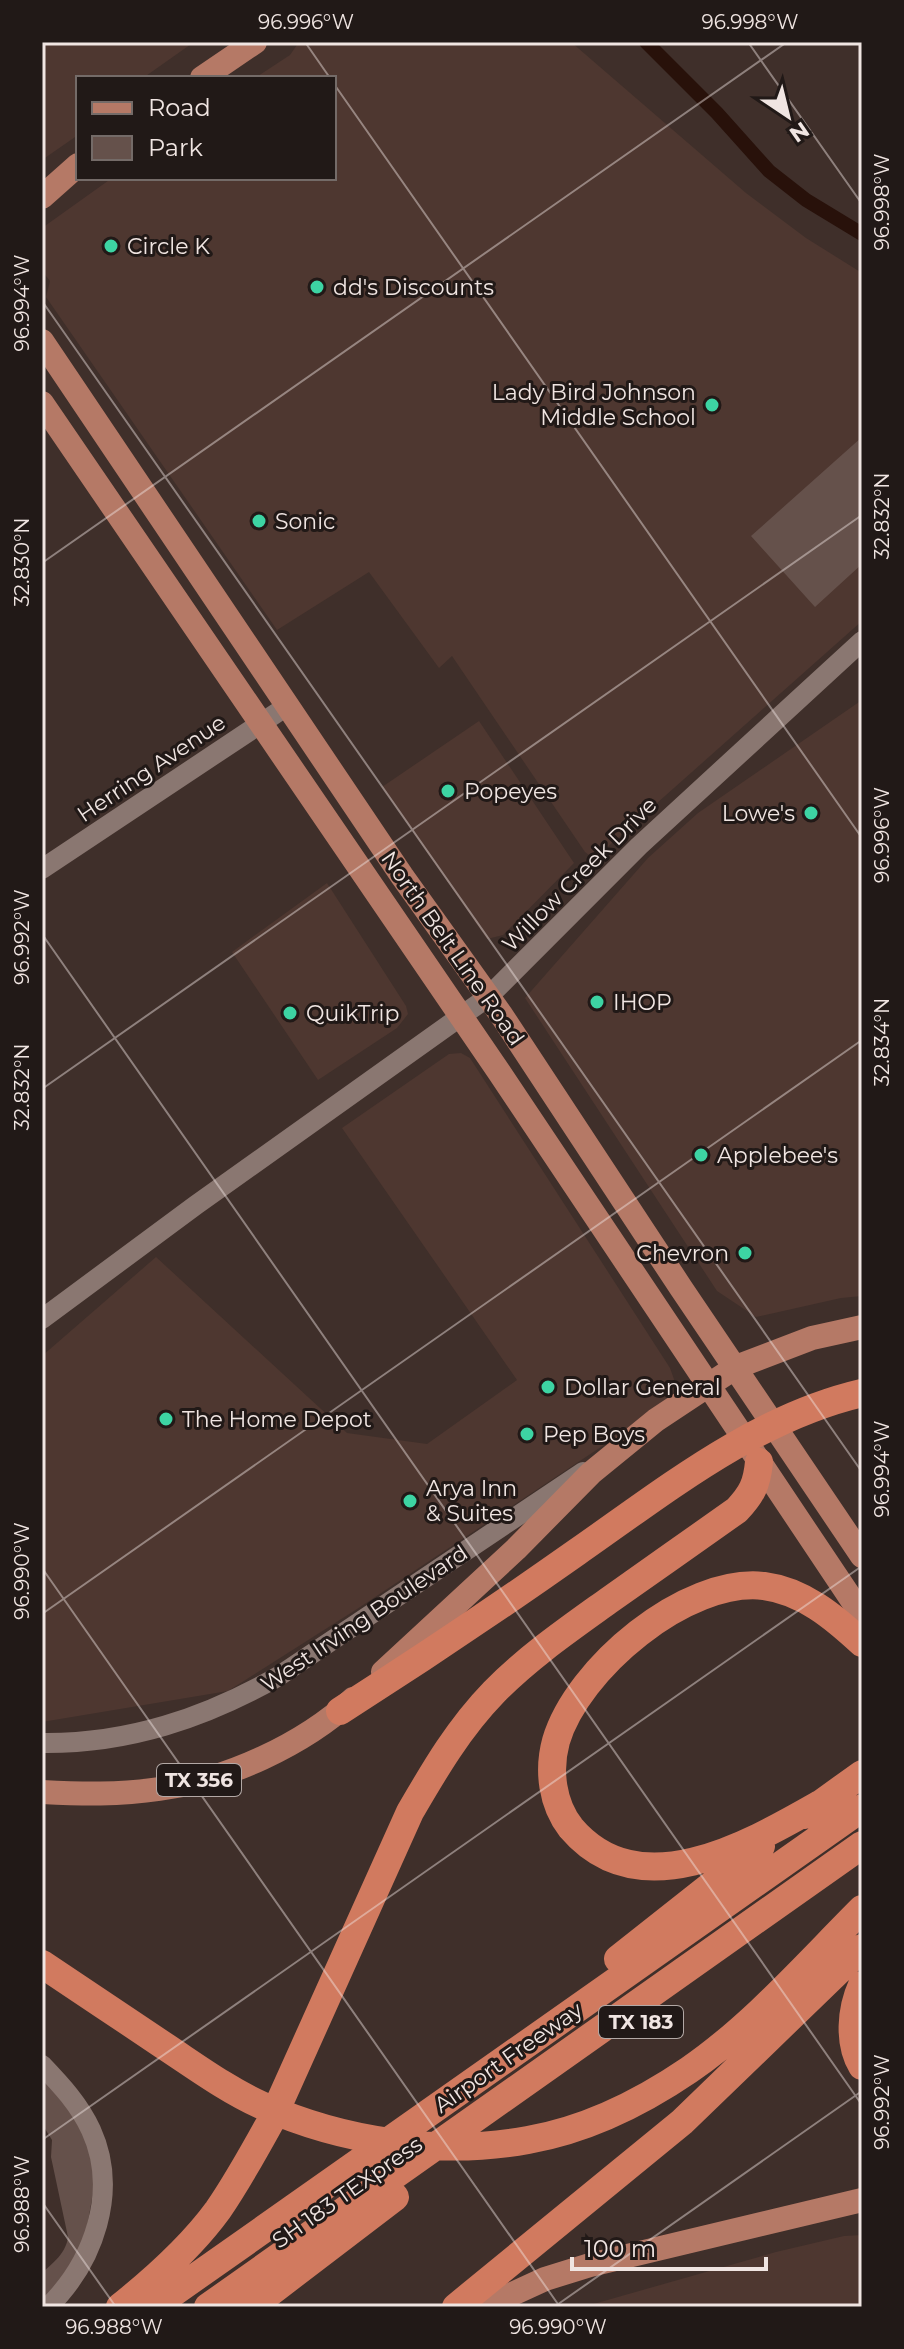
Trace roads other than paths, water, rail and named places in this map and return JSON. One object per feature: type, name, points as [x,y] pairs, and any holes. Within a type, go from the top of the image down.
[{"type":"highway","points":[[340,1711],[455,1637],[733,1446],[796,1414],[832,1400],[862,1393]]},
{"type":"highway","points":[[120,2307],[185,2249],[216,2212],[247,2165],[285,2090],[410,1812],[463,1727],[495,1691],[534,1657],[737,1510],[751,1495],[758,1481],[755,1456]]},
{"type":"highway","points":[[820,1804],[752,1839],[712,1855],[660,1867],[637,1866],[611,1859],[586,1844],[567,1823],[556,1798],[551,1770],[557,1740],[569,1712],[590,1683],[644,1629],[674,1608],[704,1594],[733,1587],[763,1586],[792,1593],[818,1607],[862,1643]]},
{"type":"highway","points":[[537,2037],[608,1967],[727,1872],[862,1774]]},
{"type":"highway","name":"Airport Freeway","points":[[153,2307],[862,1808]]},
{"type":"highway","name":"SH 183 TEXpress","points":[[186,2307],[862,1831]]},
{"type":"highway","name":"SH 183 TEXpress","points":[[208,2307],[862,1845]]},
{"type":"highway","name":"TX 183","points":[[251,2307],[432,2170],[862,1866]]},
{"type":"highway","points":[[42,1964],[215,2080],[261,2105],[321,2128],[371,2139],[422,2146],[478,2146],[529,2140],[576,2126],[652,2094],[690,2069],[749,2020],[862,1909]]},
{"type":"highway","points":[[456,2307],[706,2101],[862,1948]]},
{"type":"highway","points":[[862,1985],[854,2015],[853,2038],[862,2066]]},
{"type":"main road","points":[[205,76],[255,42]]},
{"type":"main road","points":[[42,197],[62,174]]},
{"type":"main road","name":"North Belt Line Road","points":[[42,341],[402,876],[488,997],[862,1556]]},
{"type":"main road","name":"North Belt Line Road","points":[[42,403],[461,1017],[862,1615]]},
{"type":"main road","name":"West Irving Boulevard","points":[[620,1448],[812,1338],[862,1327]]},
{"type":"main road","points":[[340,1711],[440,1621],[620,1448]]},
{"type":"main road","name":"TX 356","points":[[42,1792],[114,1794],[162,1789],[207,1778],[290,1742],[340,1711]]},
{"type":"main road","points":[[484,2307],[545,2279],[590,2265],[862,2200]]},
{"type":"street","name":"Willow Creek Drive","points":[[42,1319],[208,1196],[488,997],[639,846],[862,641]]},
{"type":"street","name":"Herring Avenue","points":[[45,861],[287,706]]},
{"type":"street","name":"West Irving Boulevard","points":[[42,1743],[76,1743],[150,1732],[189,1720],[241,1698],[279,1676],[620,1448]]},
{"type":"street","points":[[42,2065],[82,2112],[96,2142],[103,2188],[102,2211],[94,2237],[71,2280],[48,2307]]},
{"type":"waterway","points":[[646,42],[769,171],[806,200],[862,234]]},
{"type":"place","name":"Circle K","points":[[111,246]]},
{"type":"place","name":"dd's Discounts","points":[[317,287]]},
{"type":"place","name":"Lady Bird Johnson Middle School","points":[[712,405]]},
{"type":"place","name":"Sonic","points":[[259,521]]},
{"type":"place","name":"Popeyes","points":[[448,791]]},
{"type":"place","name":"Lowe's","points":[[811,813]]},
{"type":"place","name":"IHOP","points":[[597,1002]]},
{"type":"place","name":"QuikTrip","points":[[290,1013]]},
{"type":"place","name":"Applebee's","points":[[701,1155]]},
{"type":"place","name":"Chevron","points":[[745,1253]]},
{"type":"place","name":"Dollar General","points":[[548,1387]]},
{"type":"place","name":"The Home Depot","points":[[166,1419]]},
{"type":"place","name":"Pep Boys","points":[[527,1434]]},
{"type":"place","name":"Arya Inn & Suites","points":[[410,1501]]}]
